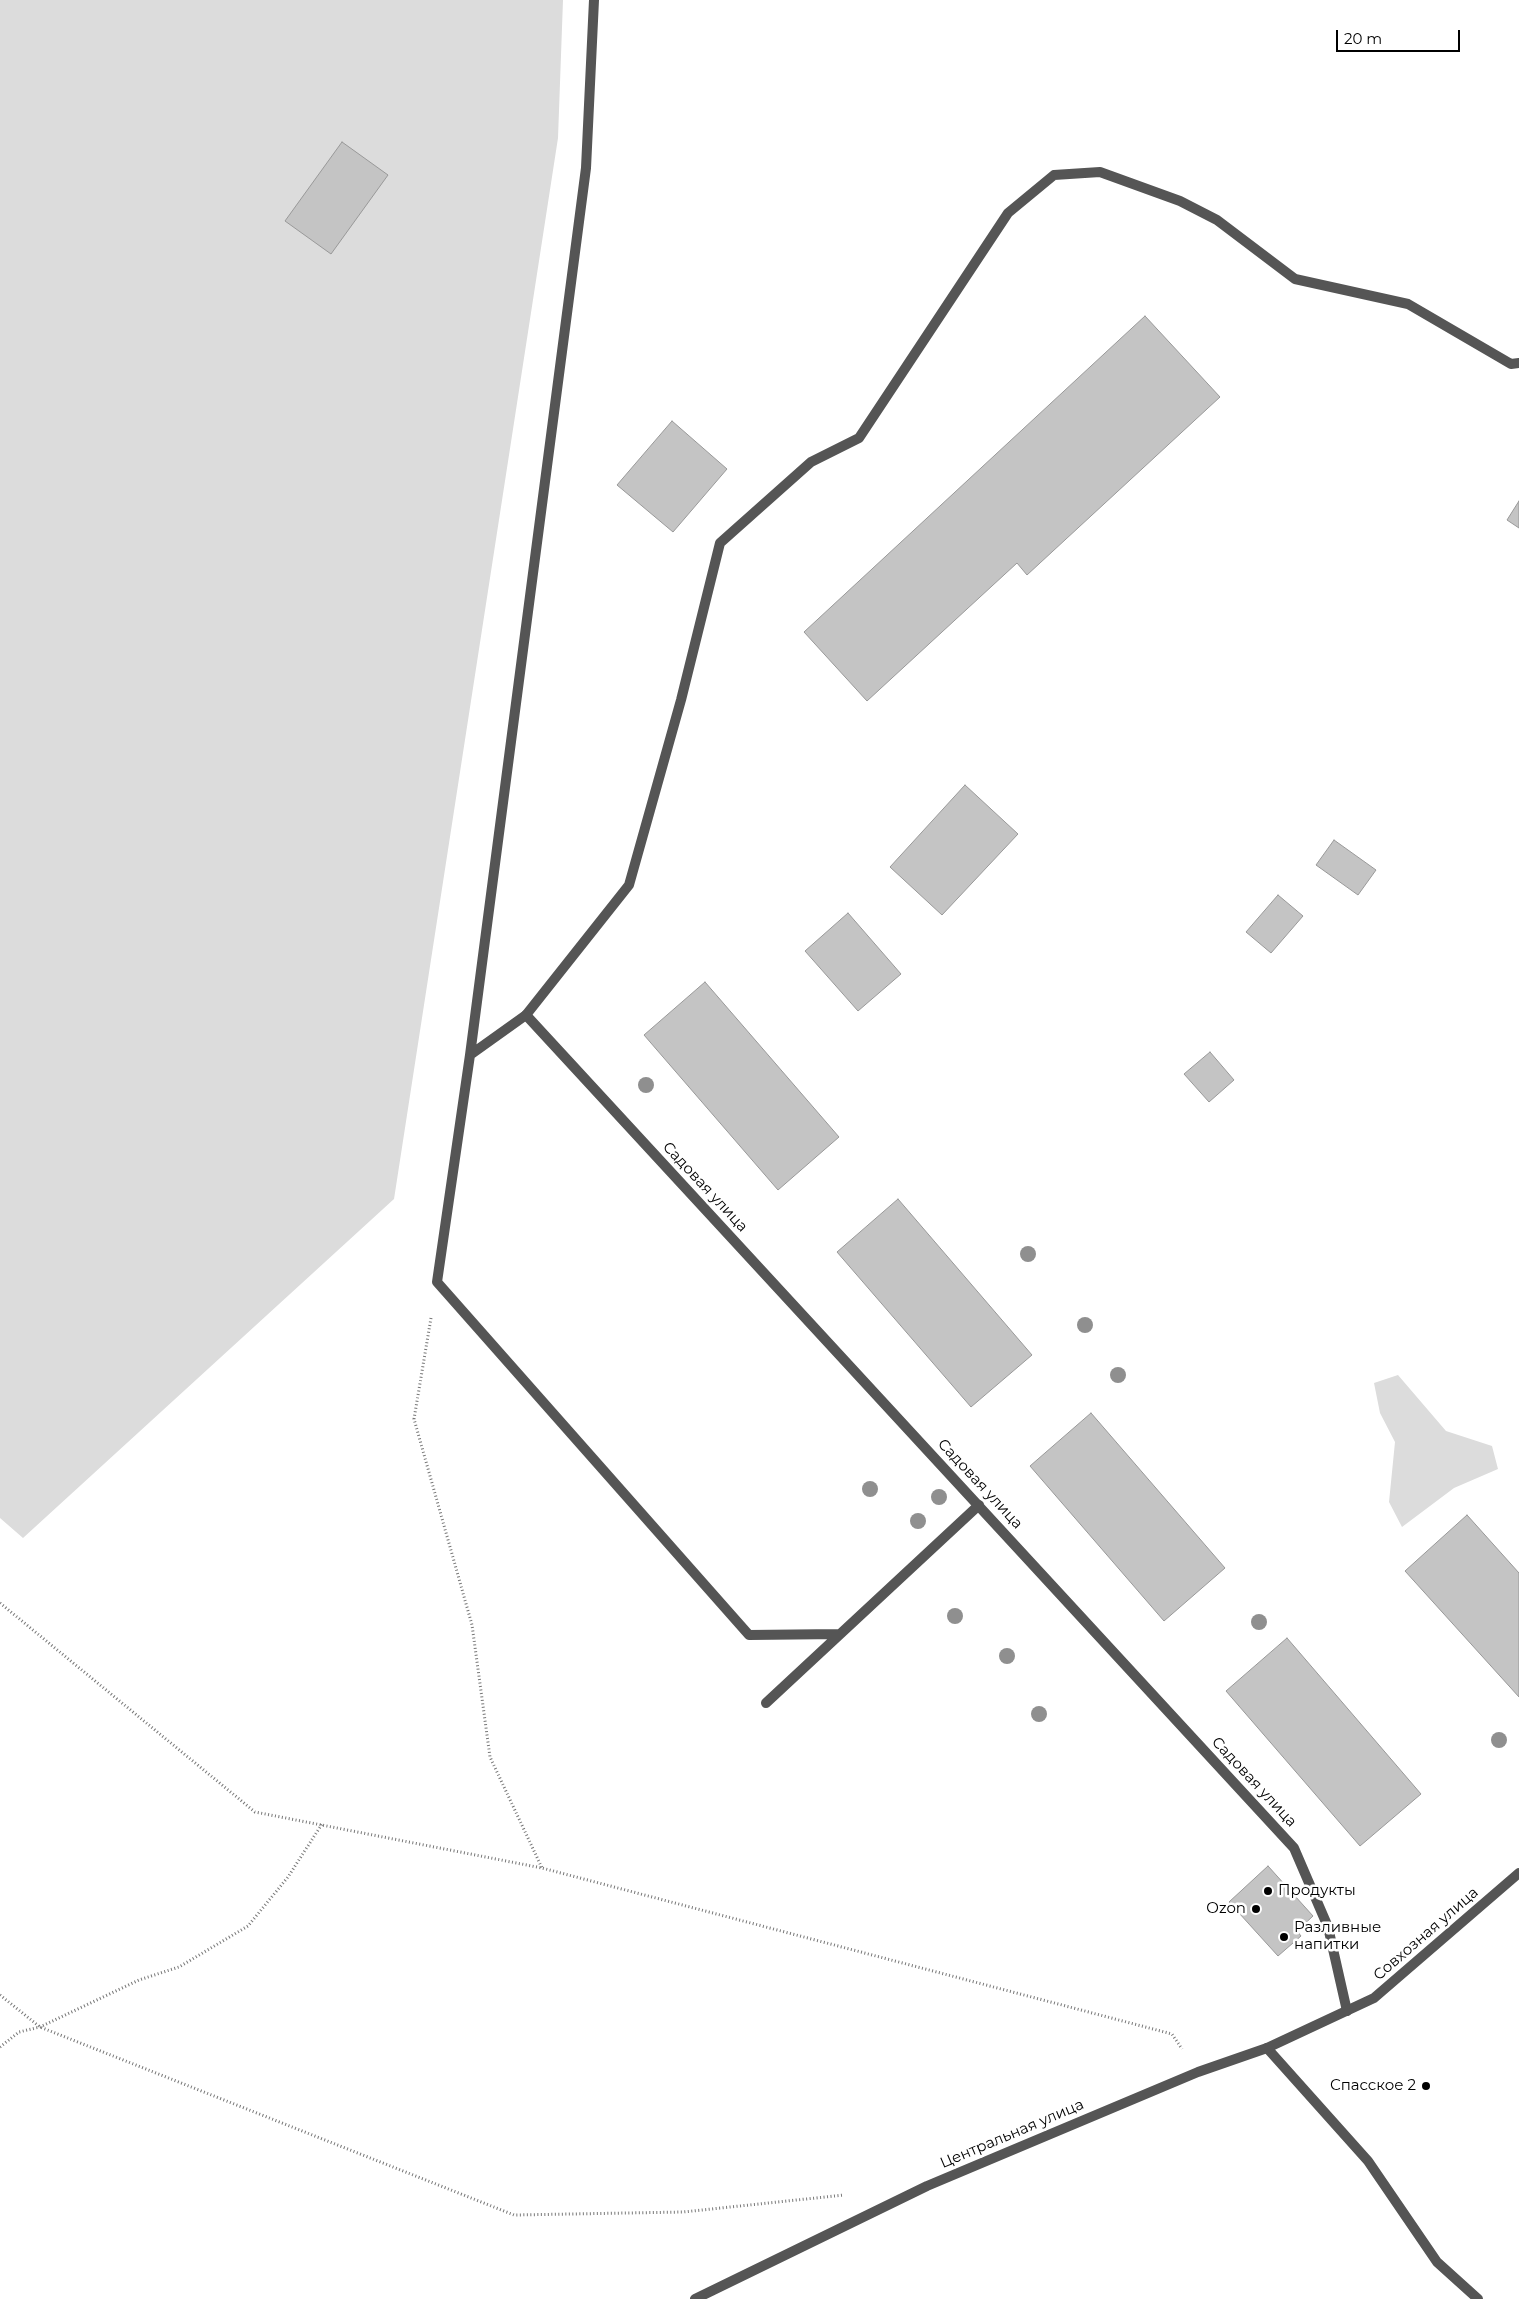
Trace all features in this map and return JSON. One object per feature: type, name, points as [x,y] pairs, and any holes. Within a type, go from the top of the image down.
[{"type":"street","points":[[594,0],[586,168],[470,1055],[437,1282],[749,1636],[840,1634]]},
{"type":"street","points":[[470,1055],[526,1015],[629,885],[681,700],[720,543],[811,462],[859,438],[1008,213],[1054,175],[1100,172],[1180,202],[1218,220],[1295,279],[1408,304],[1511,364],[1519,363]]},
{"type":"street","name":"Садовая улица","points":[[526,1015],[1294,1848],[1328,1927],[1347,2011]]},
{"type":"street","points":[[766,1703],[979,1505]]},
{"type":"street","name":"Совхозная улица","points":[[1347,2011],[1374,1998],[1519,1872]]},
{"type":"street","name":"Центральная улица","points":[[695,2299],[927,2186],[1198,2072],[1267,2048],[1347,2011]]},
{"type":"street","points":[[1267,2048],[1368,2161],[1437,2262],[1478,2299]]},
{"type":"path","points":[[437,1282],[414,1419],[472,1625],[490,1758],[542,1868]]},
{"type":"path","points":[[0,1603],[255,1812],[542,1868],[1172,2034],[1198,2072]]},
{"type":"path","points":[[0,2047],[19,2032],[40,2027],[139,1980],[179,1967],[248,1926],[288,1877],[322,1824]]},
{"type":"path","points":[[0,1995],[40,2027],[514,2215],[683,2212],[849,2195]]},
{"type":"shaded area","points":[[0,0],[563,0],[558,138],[394,1199],[23,1538],[0,1518]]},
{"type":"shaded area","points":[[1398,1375],[1446,1431],[1492,1446],[1498,1469],[1454,1488],[1402,1527],[1389,1502],[1395,1442],[1380,1413],[1374,1383]]},
{"type":"building","points":[[342,142],[388,175],[331,254],[285,221]]},
{"type":"building","points":[[1145,316],[1220,397],[1027,575],[1017,563],[867,701],[804,632]]},
{"type":"building","points":[[672,421],[727,469],[673,532],[617,485]]},
{"type":"building","points":[[1519,501],[1519,528],[1507,520]]},
{"type":"building","points":[[965,785],[1018,834],[942,915],[890,867]]},
{"type":"building","points":[[1334,840],[1376,870],[1358,895],[1316,865]]},
{"type":"building","points":[[1278,895],[1303,916],[1271,953],[1246,932]]},
{"type":"building","points":[[848,913],[901,974],[858,1011],[805,951]]},
{"type":"building","points":[[705,982],[839,1137],[778,1190],[644,1035]]},
{"type":"building","points":[[1210,1052],[1234,1080],[1209,1102],[1184,1074]]},
{"type":"building","points":[[898,1199],[1032,1355],[971,1407],[837,1252]]},
{"type":"building","points":[[1091,1413],[1225,1568],[1164,1621],[1030,1466]]},
{"type":"building","points":[[1467,1515],[1519,1573],[1519,1697],[1405,1571]]},
{"type":"building","points":[[1287,1638],[1421,1794],[1360,1846],[1226,1691]]},
{"type":"building","points":[[1268,1866],[1313,1916],[1297,1931],[1301,1936],[1278,1956],[1229,1902]]},
{"type":"place","name":"Продукты","points":[[1268,1891]]},
{"type":"place","name":"Ozon","points":[[1256,1909]]},
{"type":"place","name":"Разливные напитки","points":[[1284,1937]]},
{"type":"place","name":"Спасское 2","points":[[1426,2086]]}]
